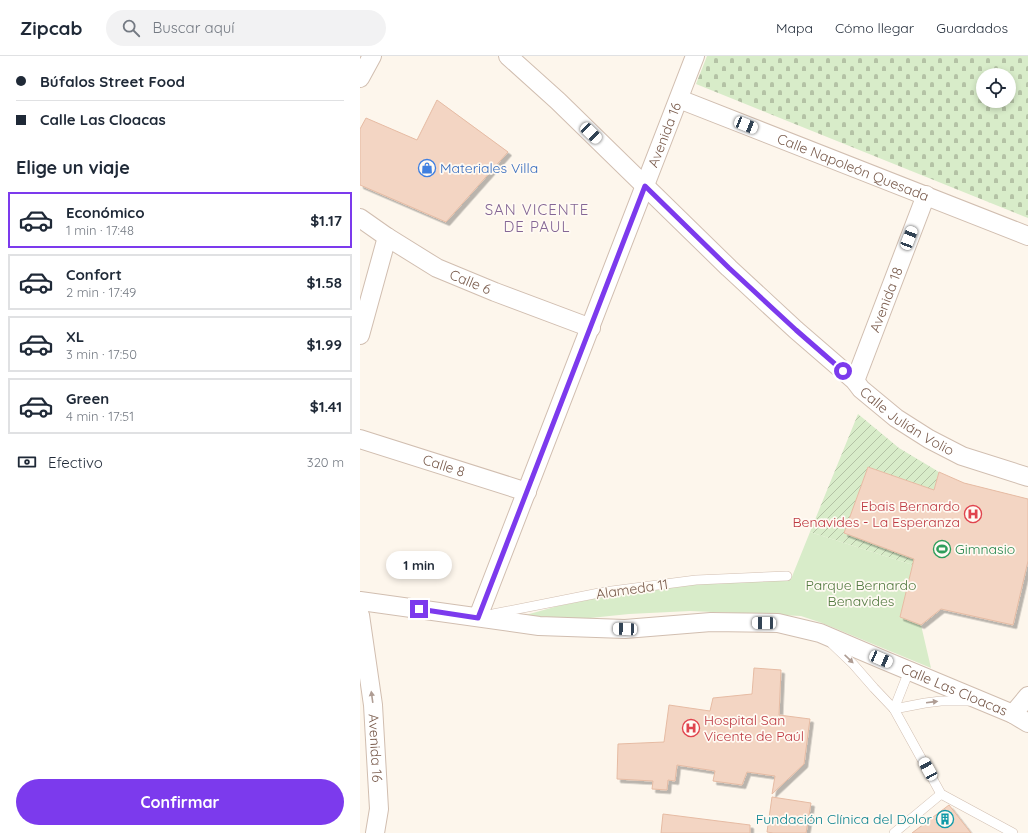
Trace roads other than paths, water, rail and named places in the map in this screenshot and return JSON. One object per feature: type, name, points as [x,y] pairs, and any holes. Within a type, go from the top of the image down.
[{"type":"street","points":[[360,78],[372,56]]},
{"type":"street","name":"Calle Julián Volio","points":[[508,56],[558,101],[729,268],[796,330],[855,381],[861,389],[896,418],[929,440],[962,456],[1028,477]]},
{"type":"street","name":"Avenida 16","points":[[478,618],[695,56]]},
{"type":"street","name":"Calle Napoleón Quesada","points":[[679,99],[1028,236]]},
{"type":"street","name":"Avenida 18","points":[[855,381],[926,195]]},
{"type":"street","name":"Calle 6","points":[[360,218],[386,238],[437,268],[590,328]]},
{"type":"street","points":[[360,335],[386,238]]},
{"type":"street","name":"Calle 8","points":[[360,439],[527,492]]},
{"type":"street","name":"Calle Las Cloacas","points":[[360,601],[538,626],[625,629],[711,622],[778,623],[820,633],[980,700],[1021,719]]},
{"type":"street","name":"Avenida 16","points":[[360,615],[373,705],[379,809],[375,833]]},
{"type":"street","points":[[1021,719],[1028,696]]},
{"type":"street","points":[[360,832],[366,833]]},
{"type":"lane","name":"Alameda 11","points":[[478,618],[604,592],[696,580],[787,576]]},
{"type":"lane","points":[[820,633],[853,664],[894,709],[941,794],[1013,833]]},
{"type":"lane","points":[[894,709],[909,671]]},
{"type":"lane","points":[[894,709],[941,701],[980,700]]},
{"type":"lane","points":[[894,833],[941,794]]},
{"type":"place","name":"Materiales Villa","points":[[427,168]]},
{"type":"place","name":"Ebais Bernardo Benavides - La Esperanza","points":[[973,514]]},
{"type":"place","name":"Gimnasio","points":[[942,549]]},
{"type":"place","name":"Hospital San Vicente de Paúl","points":[[691,728]]},
{"type":"place","name":"Fundación Clínica del Dolor","points":[[945,819]]},
{"type":"district","name":"SAN VICENTE DE PAUL","points":[[537,218]]},
{"type":"park label","name":"Parque Bernardo Benavides","points":[[861,594]]}]
